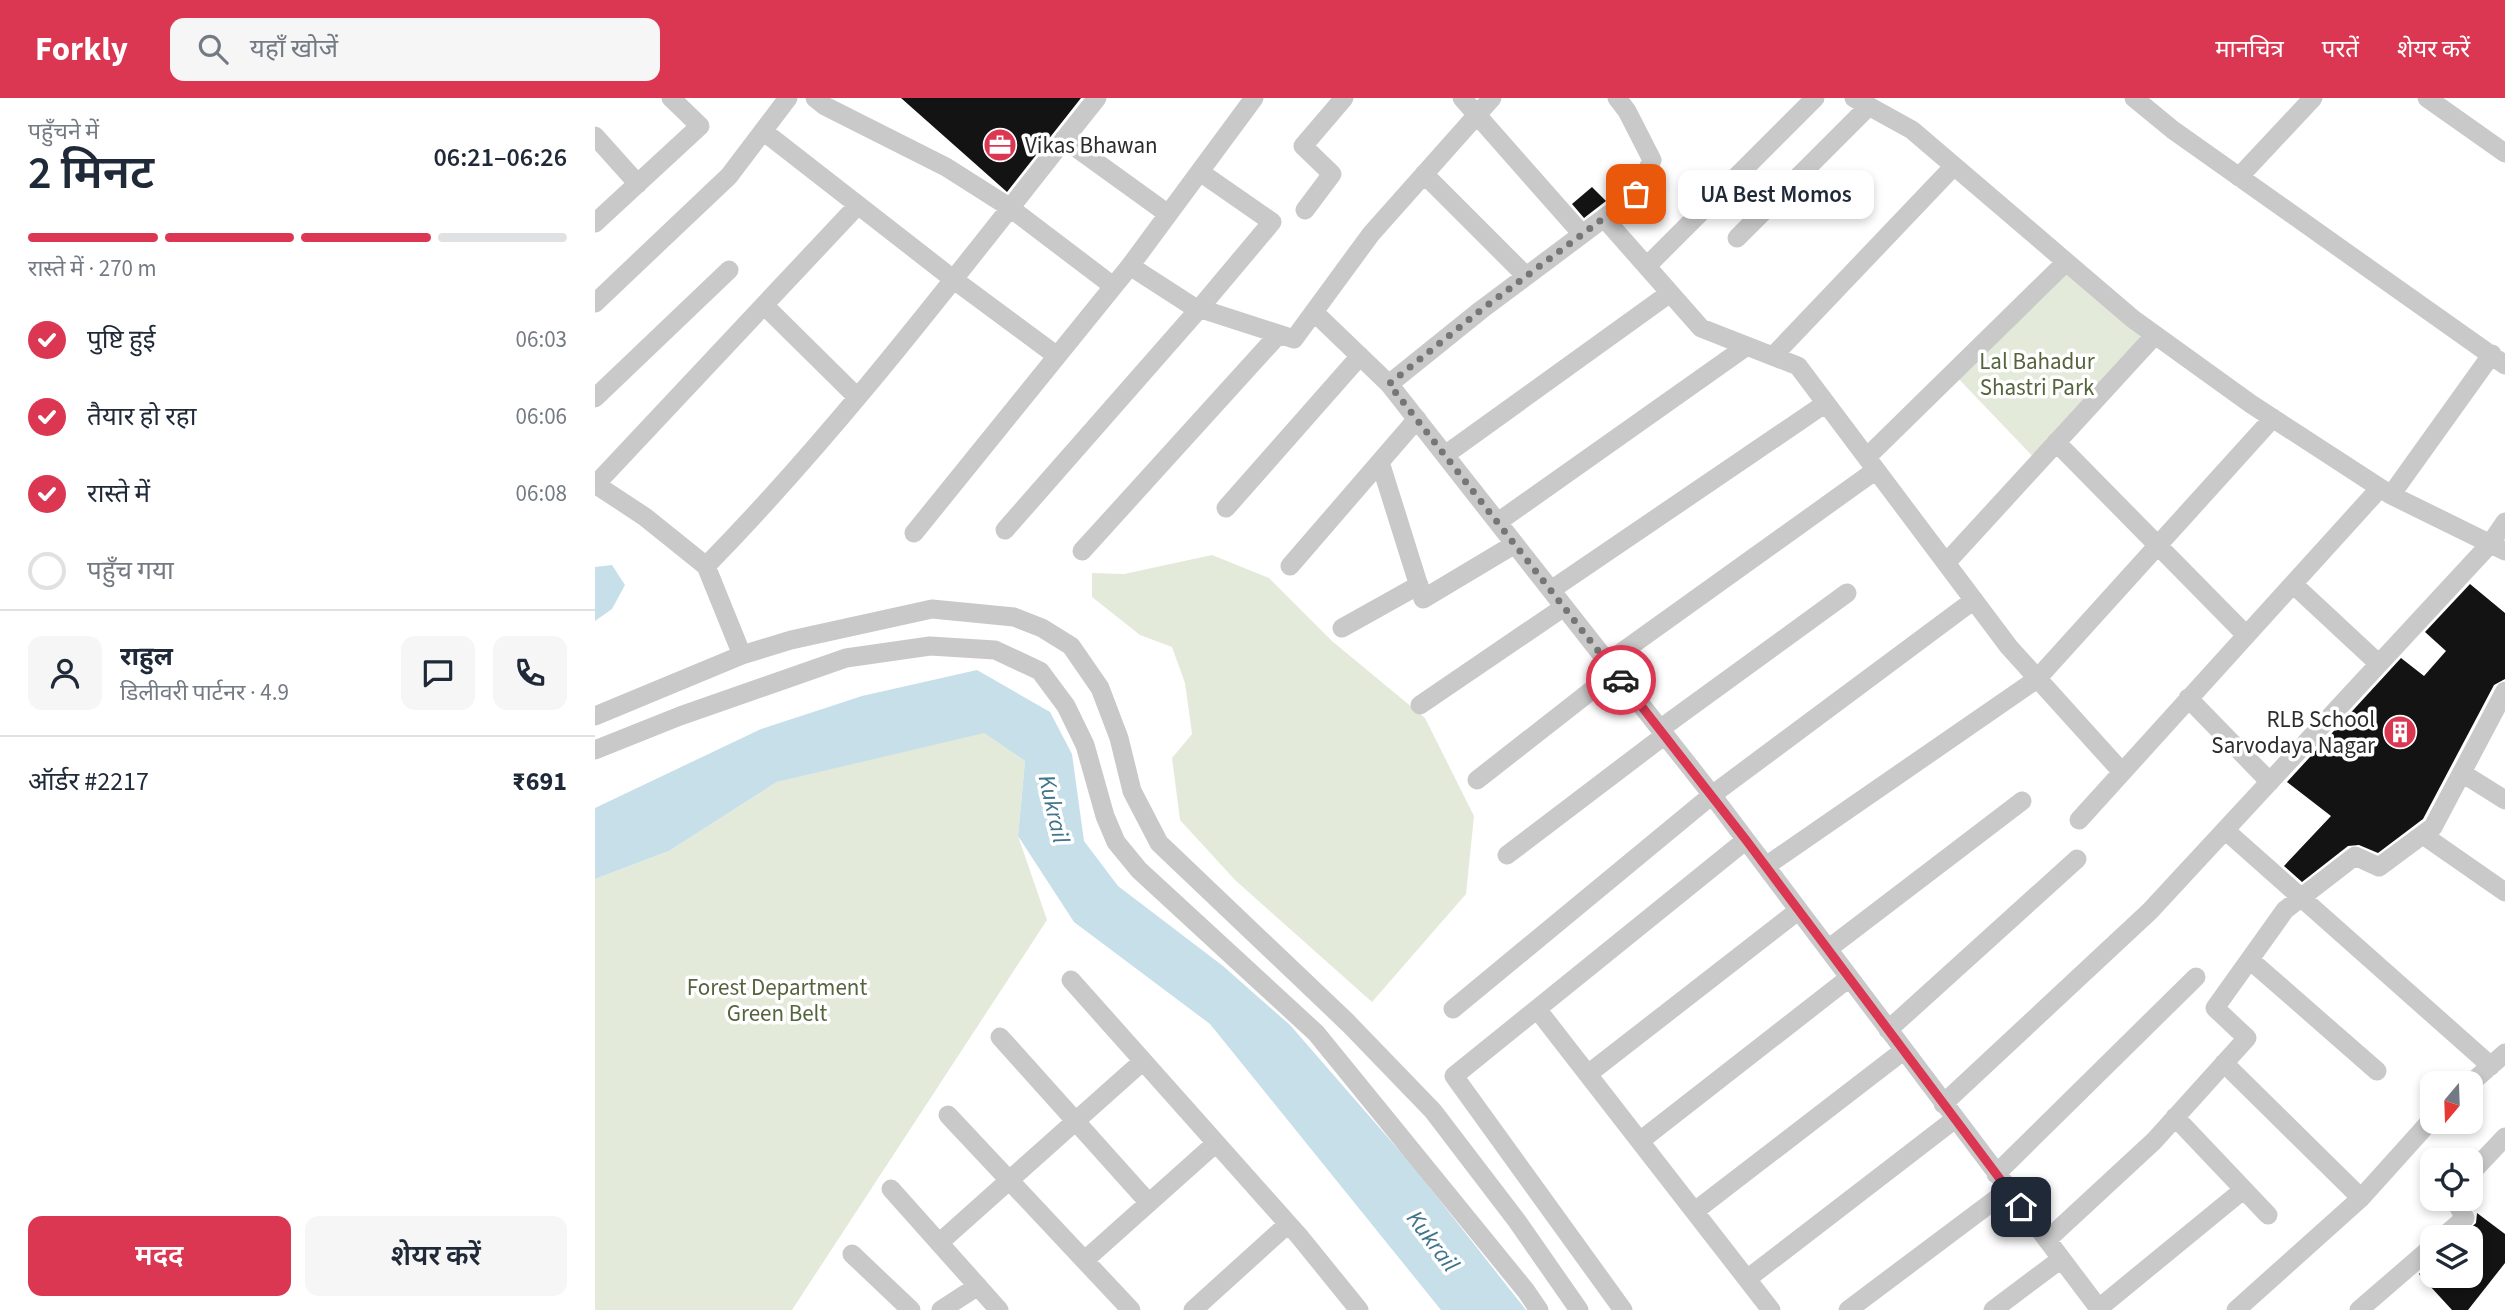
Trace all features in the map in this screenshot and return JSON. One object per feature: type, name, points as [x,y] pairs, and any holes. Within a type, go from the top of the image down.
[{"type":"street","points":[[595,223],[700,126],[671,98]]},
{"type":"street","points":[[595,303],[729,176],[788,98]]},
{"type":"street","points":[[815,98],[825,106],[946,167],[1009,207],[1113,286]]},
{"type":"street","points":[[706,566],[763,508],[857,397],[1097,98]]},
{"type":"street","points":[[914,533],[1130,266],[1254,98]]},
{"type":"street","points":[[1305,210],[1332,174],[1303,146],[1344,98]]},
{"type":"street","points":[[1462,98],[1582,234]]},
{"type":"street","points":[[1130,266],[1199,309],[1294,339],[1371,234],[1492,98]]},
{"type":"street","points":[[1647,266],[1815,98]]},
{"type":"street","points":[[2079,820],[2293,584],[2386,491],[2498,360],[2173,130],[2134,98]]},
{"type":"street","points":[[2239,177],[2313,98]]},
{"type":"street","points":[[2427,98],[2452,104],[2505,153]]},
{"type":"street","points":[[1389,384],[1481,310],[1636,194],[1652,160],[1628,102]]},
{"type":"street","points":[[1737,238],[1862,102],[1912,130],[2133,319],[2273,418],[2386,491],[2498,547]]},
{"type":"street","points":[[763,131],[1057,356]]},
{"type":"street","points":[[595,136],[638,184]]},
{"type":"street","points":[[1064,139],[1168,214]]},
{"type":"street","points":[[1773,356],[1954,166]]},
{"type":"street","points":[[1005,530],[1272,222],[1200,172]]},
{"type":"street","points":[[1424,174],[1526,276]]},
{"type":"street","points":[[742,655],[706,566],[645,517],[595,484],[858,205]]},
{"type":"street","points":[[1604,218],[1701,328],[1798,366],[2009,647],[2121,771]]},
{"type":"street","points":[[1477,780],[1612,667],[1871,463],[2066,262]]},
{"type":"street","points":[[595,398],[729,270]]},
{"type":"street","points":[[1445,455],[1670,293]]},
{"type":"street","points":[[764,305],[857,397]]},
{"type":"street","points":[[1314,312],[1389,384],[1417,419],[1712,795],[2099,1309],[2243,1190]]},
{"type":"street","points":[[1082,551],[1279,334]]},
{"type":"street","points":[[1946,563],[2155,335]]},
{"type":"street","points":[[1498,522],[1747,346]]},
{"type":"street","points":[[1226,508],[1360,356]]},
{"type":"street","points":[[1551,590],[1826,403]]},
{"type":"street","points":[[1766,866],[2037,679],[2273,418]]},
{"type":"street","points":[[1290,566],[1417,419]]},
{"type":"street","points":[[2056,442],[2246,635]]},
{"type":"street","points":[[1380,462],[1423,599],[1514,544]]},
{"type":"street","points":[[1747,1279],[1949,1111],[2150,911],[2379,664],[2498,547],[2505,522]]},
{"type":"street","points":[[2293,584],[2379,664]]},
{"type":"street","points":[[1342,628],[1419,585]]},
{"type":"street","points":[[1507,855],[1662,732],[1847,593]]},
{"type":"street","points":[[1453,1009],[1712,795],[1974,600]]},
{"type":"street","points":[[1420,705],[1564,607]]},
{"type":"street","points":[[595,716],[742,655],[791,640],[932,609],[1014,617],[1042,628],[1071,646],[1100,688],[1119,737],[1132,791],[1159,843],[1348,1023],[1433,1111],[1517,1221],[1579,1310]]},
{"type":"street","points":[[595,750],[680,716],[846,658],[930,646],[995,650],[1039,671],[1066,706],[1085,745],[1105,816],[1116,842],[1139,870],[1316,1032],[1539,1310]]},
{"type":"street","points":[[2047,1240],[2154,1141],[2247,1038],[2215,1008],[2285,910],[2355,856],[2379,867],[2433,827],[2505,691]]},
{"type":"street","points":[[2188,698],[2270,782]]},
{"type":"street","points":[[2462,773],[2505,800]]},
{"type":"street","points":[[1828,949],[2022,801]]},
{"type":"street","points":[[2225,830],[2301,898],[2498,1059],[2483,1072]]},
{"type":"street","points":[[2423,835],[2505,892]]},
{"type":"street","points":[[1623,1310],[1454,1076],[1746,840]]},
{"type":"street","points":[[1888,1030],[2077,859]]},
{"type":"street","points":[[1588,1074],[1799,911]]},
{"type":"street","points":[[2250,960],[2377,1071]]},
{"type":"street","points":[[1848,1310],[2002,1182],[2196,977]]},
{"type":"street","points":[[1640,1141],[1849,978]]},
{"type":"street","points":[[1071,980],[1288,1224],[1359,1310]]},
{"type":"street","points":[[1537,1009],[1771,1310]]},
{"type":"street","points":[[1000,1037],[1149,1203]]},
{"type":"street","points":[[1695,1211],[1903,1051]]},
{"type":"street","points":[[939,1242],[1143,1061]]},
{"type":"street","points":[[2224,1063],[2361,1198]]},
{"type":"street","points":[[948,1115],[1131,1310]]},
{"type":"street","points":[[2175,1117],[2267,1215]]},
{"type":"street","points":[[2236,1310],[2361,1198],[2420,1132]]},
{"type":"street","points":[[2483,1160],[2505,1137]]},
{"type":"street","points":[[1084,1260],[1216,1143]]},
{"type":"street","points":[[891,1189],[999,1310]]},
{"type":"street","points":[[2457,1225],[2465,1218],[2461,1211]]},
{"type":"street","points":[[1193,1310],[1288,1224]]},
{"type":"street","points":[[852,1254],[911,1310]]},
{"type":"street","points":[[2359,1310],[2420,1257]]},
{"type":"street","points":[[1993,1310],[2061,1259]]},
{"type":"street","points":[[941,1310],[978,1286]]},
{"type":"green space","name":"Lal Bahadur Shastri Park","points":[[2066,262],[2155,335],[2038,462],[1953,373]]},
{"type":"green space","points":[[1212,555],[1269,578],[1332,641],[1425,718],[1474,816],[1466,894],[1372,1002],[1235,880],[1180,820],[1172,758],[1192,734],[1185,683],[1172,647],[1140,635],[1092,597],[1092,573],[1124,574]]},
{"type":"green space","name":"Forest Department Green Belt","points":[[983,732],[1025,761],[1018,836],[1047,920],[792,1310],[595,1310],[595,879],[669,851],[777,782]]},
{"type":"water","points":[[612,565],[625,585],[612,609],[595,621],[595,567]]},
{"type":"water","name":"Kukrail","points":[[977,670],[1050,712],[1072,754],[1084,841],[1118,886],[1223,966],[1290,1025],[1411,1164],[1526,1310],[1441,1310],[1210,1024],[1074,922],[1018,836],[1025,761],[984,733],[777,782],[669,851],[595,879],[595,808],[761,729],[862,696]]},
{"type":"building","name":"Vikas Bhawan","points":[[901,98],[1081,98],[1007,192]]},
{"type":"building","points":[[1745,185],[1758,200],[1739,218],[1727,203]]},
{"type":"building","points":[[1592,187],[1606,201],[1584,218],[1572,204]]},
{"type":"building","name":"RLB School Sarvodaya Nagar","points":[[2470,584],[2505,613],[2505,679],[2494,685],[2423,819],[2378,853],[2359,845],[2348,846],[2302,882],[2284,866],[2331,816],[2287,782],[2401,658],[2424,676],[2446,651],[2425,632]]},
{"type":"building","points":[[2477,1213],[2505,1234],[2505,1263],[2468,1310],[2452,1310],[2432,1288],[2483,1288],[2483,1225],[2474,1225]]},
{"type":"way so far","points":[[1621,680],[1389,384],[1481,310],[1636,194]]},
{"type":"place","name":"Vikas Bhawan","points":[[1000,145]]},
{"type":"place","name":"UA Best Momos","points":[[1636,194]]},
{"type":"place","name":"RLB School Sarvodaya Nagar","points":[[2400,732]]},
{"type":"route","points":[[1621,680],[1746,840],[2021,1207]]}]
